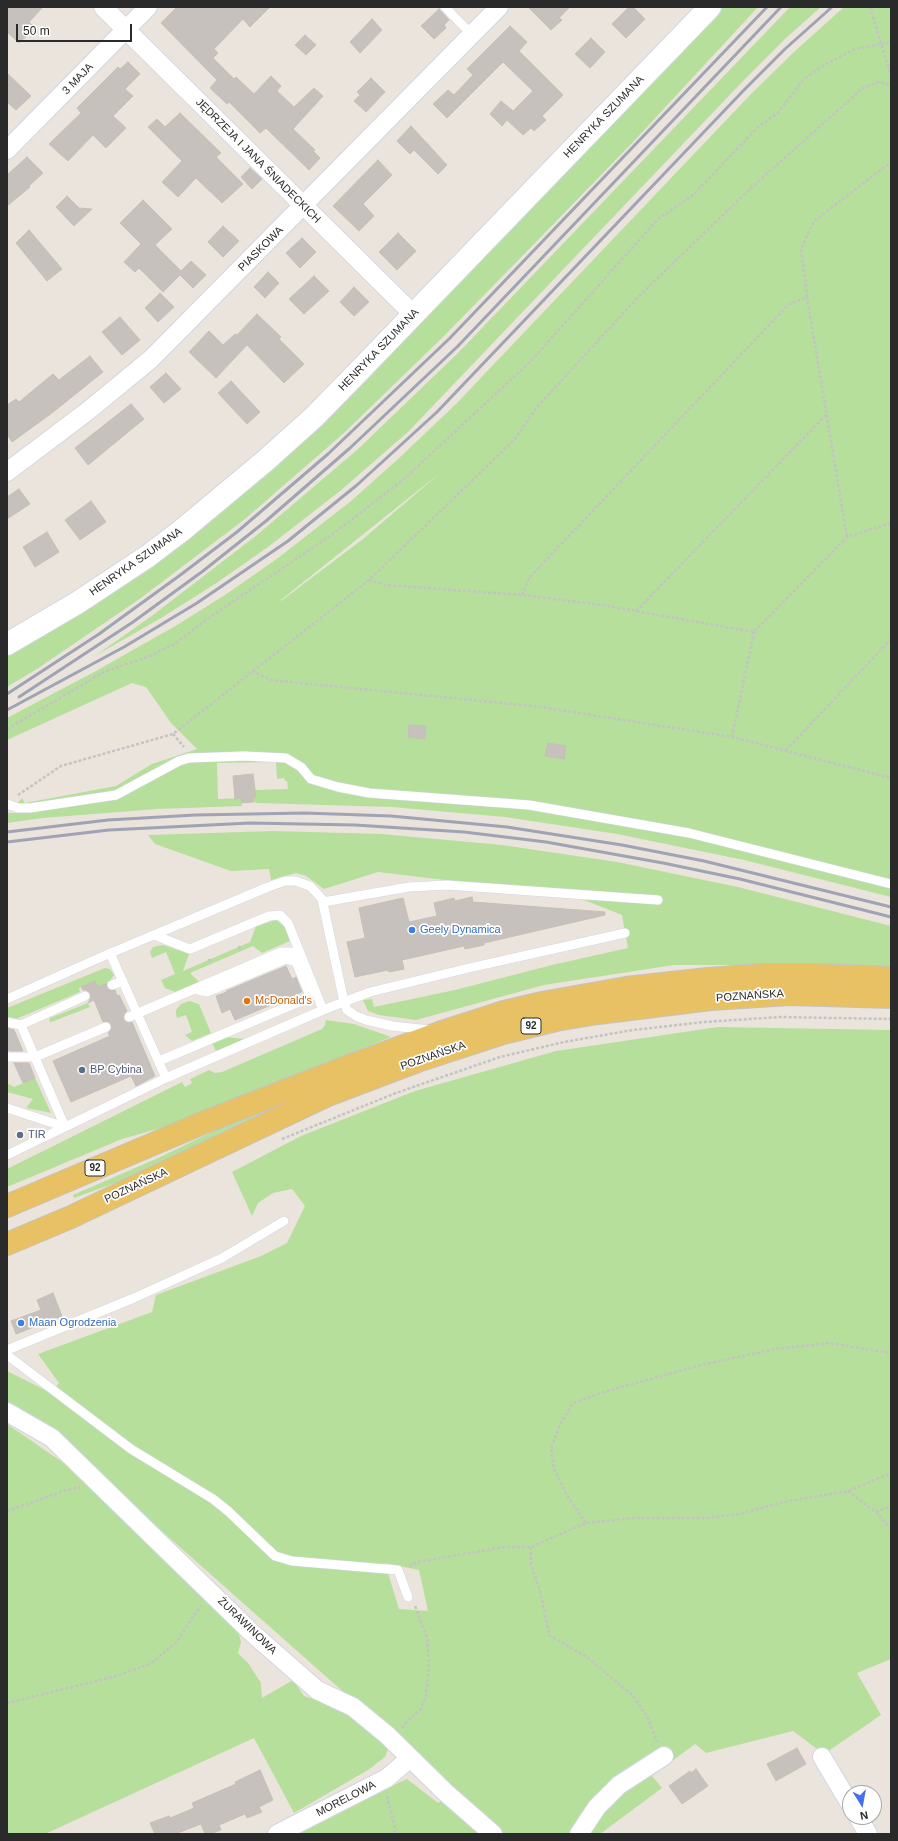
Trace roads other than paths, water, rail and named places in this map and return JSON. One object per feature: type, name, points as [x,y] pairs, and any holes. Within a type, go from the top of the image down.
[{"type":"main road","name":"POZNAŃSKA","points":[[7,1206],[205,1122],[349,1066],[442,1032],[504,1012],[542,1003],[656,984],[762,975],[817,974],[891,978]]},
{"type":"main road","name":"POZNAŃSKA","points":[[7,1244],[78,1214],[328,1095],[423,1059],[503,1033],[556,1020],[598,1013],[711,999],[790,994],[891,997]]},
{"type":"street","name":"JĘDRZEJA I JANA ŚNIADECKICH","points":[[103,7],[414,314]]},
{"type":"street","name":"3 MAJA","points":[[7,150],[148,7]]},
{"type":"street","name":"PIASKOWA","points":[[7,472],[89,410],[151,359],[304,206],[499,7]]},
{"type":"street","name":"HENRYKA SZUMANA","points":[[7,644],[77,603],[148,556],[187,527],[233,489],[314,417],[710,7]]},
{"type":"street","name":"ŻURAWINOWA","points":[[7,1412],[52,1438],[209,1589],[250,1632],[317,1690],[353,1707],[395,1743],[445,1792],[493,1834]]},
{"type":"street","points":[[579,1834],[598,1807],[619,1785],[664,1756]]},
{"type":"street","points":[[822,1757],[842,1791]]},
{"type":"street","name":"MORELOWA","points":[[278,1834],[387,1778],[410,1758]]},
{"type":"street","points":[[863,1825],[868,1834]]},
{"type":"lane","points":[[445,7],[472,35]]},
{"type":"lane","points":[[10,801],[18,808],[30,808],[116,795],[179,761],[189,758],[244,756],[286,758],[301,767],[311,779],[338,787],[368,793],[529,805],[690,833],[891,884]]},
{"type":"lane","points":[[7,999],[110,953],[268,887],[285,881],[295,881],[305,884],[317,892],[323,902],[347,1010],[352,1014],[366,1020],[392,1026],[442,1032]]},
{"type":"lane","points":[[323,902],[409,887],[447,885],[658,900]]},
{"type":"lane","points":[[154,935],[190,949],[269,916],[280,915],[288,923],[323,1010]]},
{"type":"lane","points":[[7,1155],[166,1078],[323,1010],[370,992],[626,933]]},
{"type":"lane","points":[[133,1015],[281,952],[292,952],[305,965]]},
{"type":"lane","points":[[110,953],[123,981],[133,1015],[159,1061],[166,1078]]},
{"type":"lane","points":[[159,1061],[306,999],[308,993],[296,962],[286,959],[207,992],[194,989]]},
{"type":"lane","points":[[112,985],[123,981]]},
{"type":"lane","points":[[7,1022],[21,1025],[85,996]]},
{"type":"lane","points":[[21,1025],[65,1127]]},
{"type":"lane","points":[[7,1057],[34,1057],[106,1027]]},
{"type":"lane","points":[[7,1108],[65,1127]]},
{"type":"lane","points":[[7,1350],[119,1304],[222,1258],[284,1221]]},
{"type":"lane","points":[[7,1355],[131,1449],[214,1499],[275,1556],[292,1561],[398,1570],[408,1597]]},
{"type":"railway","points":[[7,694],[99,634],[179,576],[237,532],[328,454],[450,338],[767,7]]},
{"type":"railway","points":[[19,697],[133,622],[203,571],[266,521],[350,448],[458,346],[781,7]]},
{"type":"railway","points":[[7,710],[124,647],[197,603],[288,541],[357,485],[437,412],[743,91],[785,49],[832,7]]},
{"type":"railway","points":[[7,832],[108,820],[195,815],[305,813],[391,816],[507,827],[622,845],[704,861],[891,907]]},
{"type":"railway","points":[[7,842],[109,830],[250,823],[355,825],[464,832],[546,842],[663,863],[740,879],[891,917]]},
{"type":"place","name":"Geely Dynamica","points":[[412,930]]},
{"type":"place","name":"McDonald's","points":[[247,1001]]},
{"type":"place","name":"BP Cybina","points":[[82,1070]]},
{"type":"place","name":"TIR","points":[[20,1135]]},
{"type":"place","name":"Maan Ogrodzenia","points":[[21,1323]]}]
